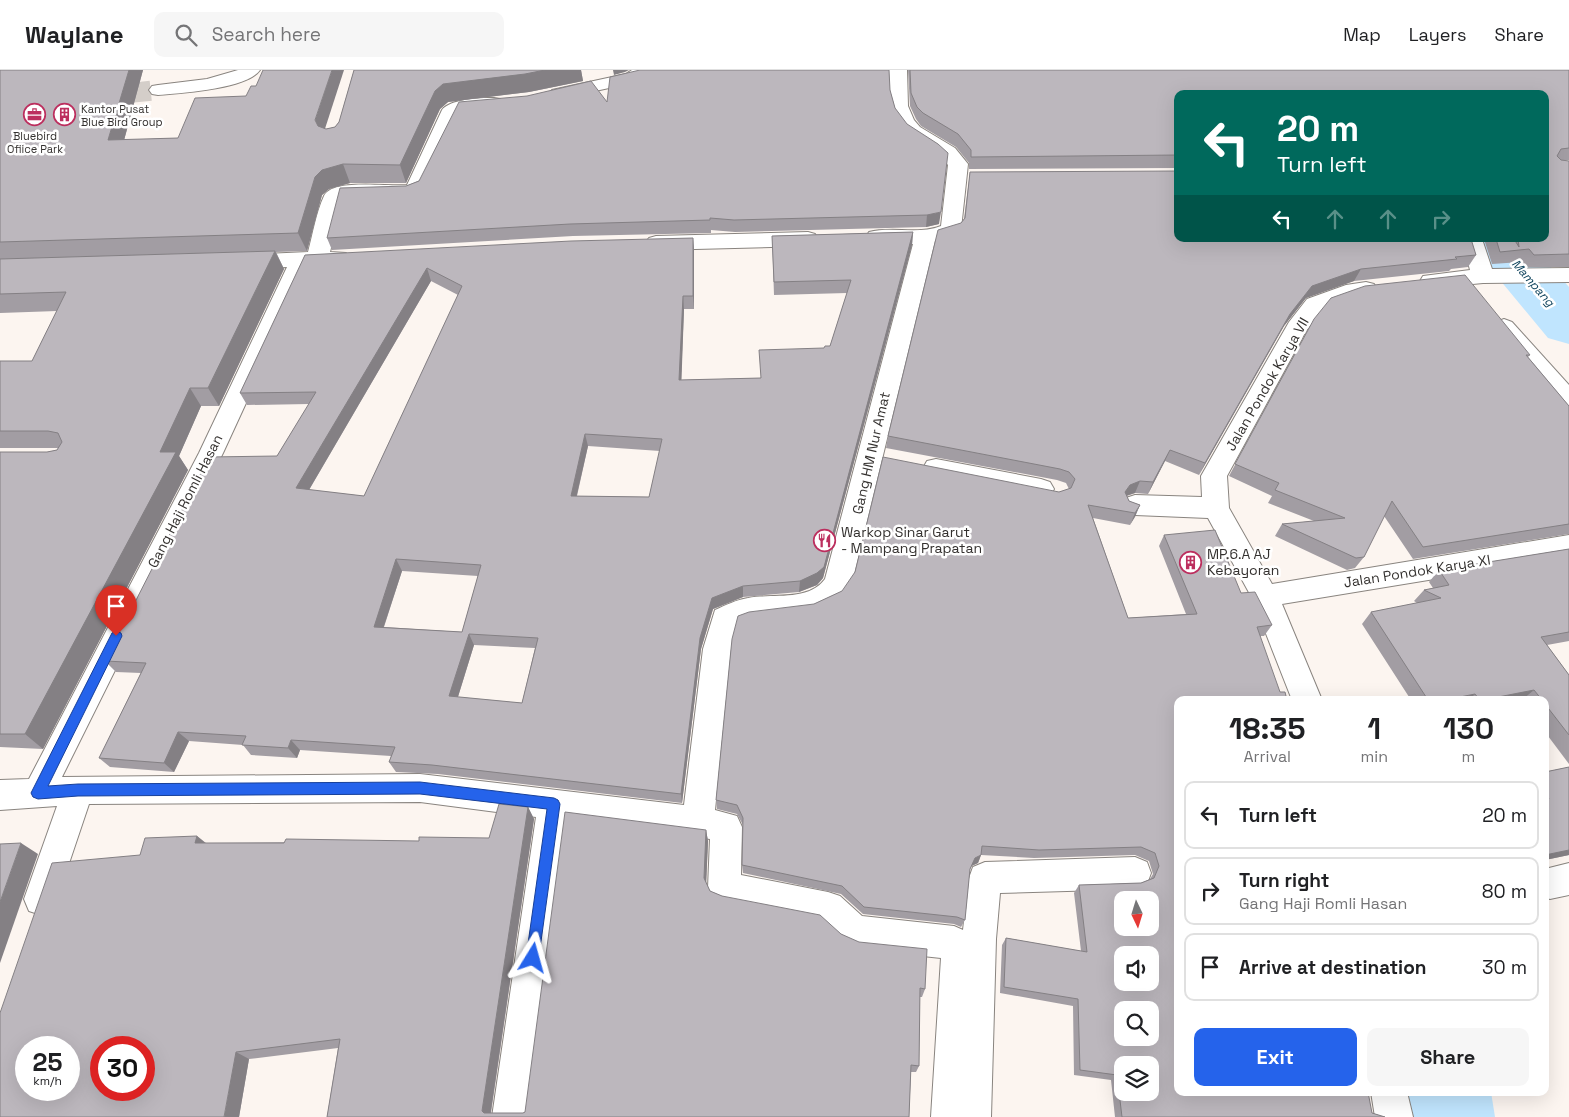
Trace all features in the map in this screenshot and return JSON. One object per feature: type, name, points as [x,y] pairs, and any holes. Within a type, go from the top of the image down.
[{"type":"street","points":[[158,90],[213,83],[245,75],[251,70]]},
{"type":"street","points":[[538,98],[631,78],[636,76],[641,70]]},
{"type":"street","points":[[859,238],[926,236],[951,229],[965,177],[958,164],[948,152],[914,131],[905,121],[899,106],[898,70]]},
{"type":"street","name":"Gang Haji Romli Hasan","points":[[38,793],[309,260],[334,196],[348,191],[410,191],[415,188],[451,110],[466,105],[511,102]]},
{"type":"street","name":"Gang HM Nur Amat","points":[[698,822],[717,649],[725,618],[734,612],[746,609],[808,603],[826,597],[838,584],[880,458],[895,347],[926,236]]},
{"type":"street","points":[[632,244],[830,238]]},
{"type":"street","points":[[1473,242],[1482,288],[1569,401]]},
{"type":"street","points":[[222,262],[356,257]]},
{"type":"street","name":"Jalan Pondok Karya VII","points":[[1305,696],[1265,596],[1216,508],[1214,476],[1297,328],[1315,304],[1354,290],[1403,285],[1482,288],[1531,275],[1569,274]]},
{"type":"street","points":[[916,465],[1056,492]]},
{"type":"street","points":[[1135,505],[1216,508]]},
{"type":"street","name":"Jalan Pondok Karya XI","points":[[1265,596],[1569,546]]},
{"type":"street","points":[[0,795],[78,790],[420,788],[726,827],[724,888],[828,908],[852,930],[858,932],[954,943],[958,954],[950,1117]]},
{"type":"street","points":[[31,927],[78,790]]},
{"type":"street","points":[[512,1117],[554,804]]},
{"type":"street","points":[[972,1117],[979,946],[985,878],[1134,873]]},
{"type":"street","points":[[1390,1096],[1394,1117]]},
{"type":"building","points":[[0,70],[129,70],[108,140],[178,138],[195,98],[246,96],[251,86],[256,86],[263,70],[332,70],[315,120],[318,126],[326,129],[335,127],[339,122],[354,70],[545,70],[443,84],[435,91],[400,165],[343,164],[322,170],[315,177],[298,233],[0,242]]},
{"type":"building","points":[[640,70],[889,70],[890,90],[895,108],[907,124],[938,144],[948,153],[941,212],[927,215],[734,220],[710,218],[710,220],[570,224],[327,238],[340,188],[406,186],[419,181],[459,102],[527,96],[591,81],[607,102],[610,77]]},
{"type":"building","points":[[910,70],[1569,70],[1569,148],[1561,149],[1557,156],[1561,160],[1569,161],[1569,254],[1534,255],[1529,249],[1500,252],[1497,242],[1516,242],[1519,247],[1518,242],[1549,242],[1549,90],[1174,90],[1174,155],[971,157],[971,150],[958,134],[923,113],[917,107],[911,93]]},
{"type":"building","points":[[1174,171],[1174,242],[1472,242],[1476,255],[1455,257],[1457,259],[1361,269],[1312,286],[1290,314],[1205,463],[1170,450],[1153,482],[1140,481],[1130,485],[1125,492],[1129,501],[1140,505],[1135,513],[1088,505],[1128,618],[1197,614],[1164,535],[1215,530],[1241,593],[1255,592],[1272,625],[1257,627],[1280,692],[1285,692],[1286,696],[1174,696],[1174,1096],[1369,1096],[1372,1113],[1385,1117],[1122,1117],[1120,1101],[1159,1101],[1159,1056],[1114,1056],[1114,1075],[1080,1070],[1078,999],[1004,987],[1006,938],[1087,952],[1079,885],[1141,883],[1154,878],[1159,866],[1155,853],[1141,847],[1039,850],[982,846],[981,855],[975,858],[970,869],[965,920],[957,917],[864,907],[842,886],[742,865],[743,818],[737,805],[716,800],[732,639],[738,616],[749,612],[814,604],[842,591],[855,572],[883,457],[1059,492],[1071,488],[1075,479],[1069,472],[1060,469],[888,436],[938,230],[961,223],[965,218],[970,172]]},
{"type":"building","points":[[913,232],[824,567],[817,573],[800,581],[743,586],[712,598],[700,638],[681,794],[432,765],[389,762],[395,747],[291,740],[288,748],[242,745],[246,736],[178,732],[164,763],[99,758],[146,663],[105,661],[209,457],[277,456],[316,392],[240,393],[305,255],[571,241],[693,238],[693,296],[683,296],[679,380],[761,378],[759,350],[824,348],[825,346],[830,346],[851,280],[774,282],[772,236]],"holes":[[[427,268],[462,286],[364,496],[296,488]],[[585,434],[662,439],[649,497],[571,496]],[[396,559],[481,565],[462,632],[374,627]],[[469,634],[538,638],[522,703],[449,696]]]},
{"type":"building","points":[[275,251],[208,388],[190,388],[160,452],[176,452],[25,734],[0,734],[0,452],[47,452],[57,450],[62,442],[58,433],[48,431],[0,431],[0,361],[32,361],[66,292],[0,294],[0,259]]},
{"type":"building","points":[[1465,275],[1530,355],[1526,355],[1569,406],[1569,524],[1423,547],[1392,501],[1364,557],[1356,558],[1282,524],[1345,518],[1275,490],[1279,483],[1235,464],[1314,319],[1331,298],[1365,286]]},
{"type":"building","points":[[1569,549],[1569,632],[1541,637],[1569,675],[1569,735],[1549,709],[1549,696],[1539,696],[1534,690],[1503,696],[1477,696],[1475,694],[1465,696],[1425,696],[1371,612],[1441,598],[1424,590],[1449,585],[1439,570]]},
{"type":"building","points":[[1569,767],[1569,850],[1549,854],[1549,799],[1549,771]]},
{"type":"building","points":[[499,804],[528,807],[482,1111],[484,1113],[525,1112],[565,812],[706,830],[704,878],[710,891],[722,896],[820,915],[841,934],[859,942],[927,949],[925,989],[920,988],[919,1066],[911,1065],[909,1117],[327,1117],[340,1039],[236,1052],[224,1117],[0,1117],[0,1013],[52,863],[140,855],[145,838],[197,836],[195,843],[284,843],[286,839],[419,841],[419,837],[489,838]]},
{"type":"building","points":[[21,843],[0,902],[0,844]]},
{"type":"waterway","name":"Mampang","points":[[1503,242],[1510,256],[1569,324]]},
{"type":"waterway","name":"Mampang","points":[[1444,1096],[1447,1117]]},
{"type":"tunnel","points":[[101,96],[158,90]]},
{"type":"place","name":"Bluebird Ofiice Park","points":[[35,115]]},
{"type":"place","name":"Kantor Pusat Blue Bird Group","points":[[65,115]]},
{"type":"place","name":"Warkop Sinar Garut - Mampang Prapatan","points":[[825,540]]},
{"type":"place","name":"MP.6.A AJ Kebayoran","points":[[1191,562]]},
{"type":"route","points":[[116,636],[38,793],[78,790],[420,788],[554,804],[533,958]]}]
